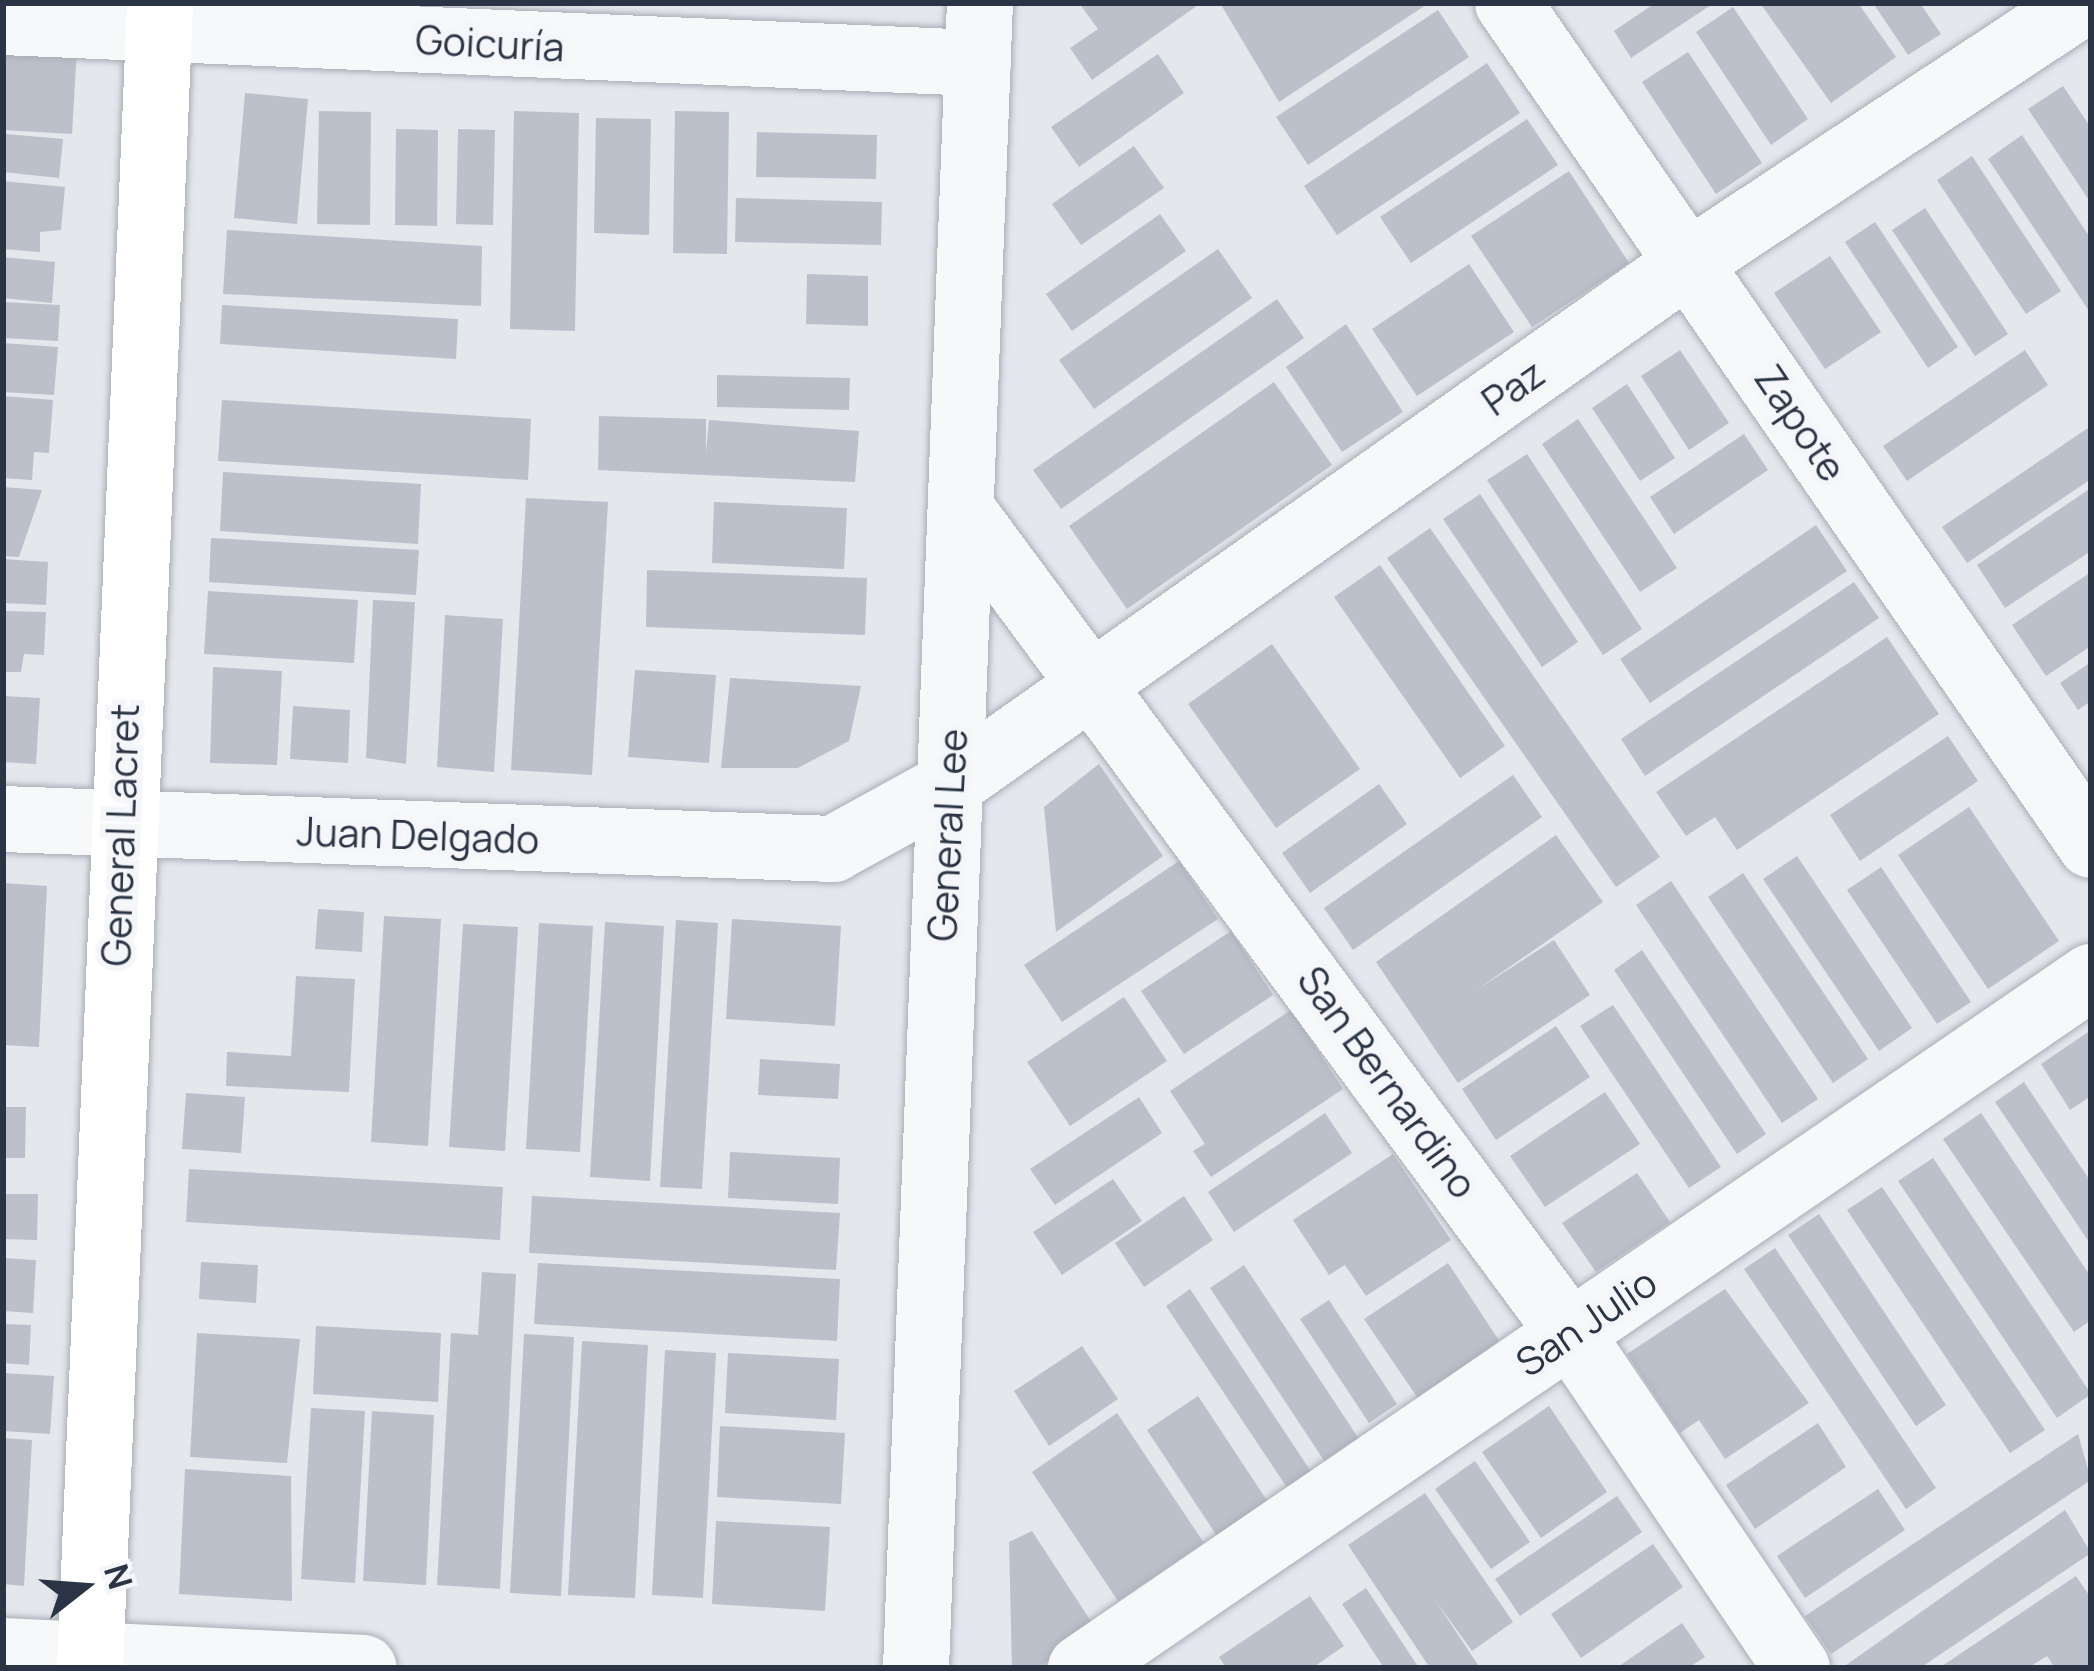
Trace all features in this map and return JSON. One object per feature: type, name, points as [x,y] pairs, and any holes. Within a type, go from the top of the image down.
[{"type":"main road","name":"General Lacret","points":[[91,1661],[119,824],[159,15]]},
{"type":"street","name":"Zapote","points":[[1508,3],[2091,845]]},
{"type":"street","name":"Paz","points":[[951,784],[1691,261],[2083,3]]},
{"type":"street","name":"Goicuría","points":[[3,22],[159,15],[979,33]]},
{"type":"street","name":"General Lee","points":[[916,1668],[979,33]]},
{"type":"street","name":"San Bernardino","points":[[961,509],[1097,681],[1570,1334],[1796,1668]]},
{"type":"street","points":[[810,848],[951,784]]},
{"type":"street","name":"Juan Delgado","points":[[3,819],[946,856]]},
{"type":"street","name":"San Julio","points":[[1081,1668],[1151,1648],[1570,1334],[2091,977]]},
{"type":"street","points":[[3,1651],[91,1661],[364,1668]]},
{"type":"building","points":[[1079,3],[1201,3],[1092,80],[1070,48],[1098,29]]},
{"type":"building","points":[[1220,3],[1429,3],[1279,102]]},
{"type":"building","points":[[1655,3],[1714,3],[1631,58],[1614,31]]},
{"type":"building","points":[[1760,3],[1858,3],[1896,57],[1831,103]]},
{"type":"building","points":[[1873,3],[1920,3],[1941,34],[1908,55]]},
{"type":"building","points":[[1733,7],[1808,119],[1771,145],[1696,32]]},
{"type":"building","points":[[1438,10],[1469,57],[1308,165],[1276,117]]},
{"type":"building","points":[[6,46],[77,49],[72,134],[3,130]]},
{"type":"building","points":[[1688,52],[1762,163],[1716,194],[1642,82]]},
{"type":"building","points":[[1158,54],[1184,93],[1079,167],[1051,127]]},
{"type":"building","points":[[1487,63],[1520,113],[1337,235],[1304,186]]},
{"type":"building","points":[[2063,86],[2091,128],[2091,203],[2028,109]]},
{"type":"building","points":[[245,93],[308,99],[297,224],[234,218]]},
{"type":"building","points":[[319,111],[371,112],[370,225],[317,224]]},
{"type":"building","points":[[514,111],[579,113],[575,331],[510,329]]},
{"type":"building","points":[[675,111],[729,112],[727,254],[673,253]]},
{"type":"building","points":[[596,118],[651,119],[649,235],[594,233]]},
{"type":"building","points":[[1527,119],[1558,165],[1411,263],[1380,217]]},
{"type":"building","points":[[396,129],[438,130],[437,226],[395,225]]},
{"type":"building","points":[[458,129],[495,130],[493,225],[456,224]]},
{"type":"building","points":[[757,132],[877,135],[876,179],[756,177]]},
{"type":"building","points":[[6,134],[63,139],[59,178],[3,172]]},
{"type":"building","points":[[2022,135],[2091,239],[2091,314],[1988,159]]},
{"type":"building","points":[[1134,146],[1164,188],[1081,245],[1052,204]]},
{"type":"building","points":[[1972,156],[2061,291],[2026,314],[1937,180]]},
{"type":"building","points":[[1569,171],[1629,263],[1532,327],[1471,236]]},
{"type":"building","points":[[3,181],[65,187],[61,230],[40,232],[40,252],[3,249]]},
{"type":"building","points":[[736,198],[882,202],[881,245],[735,242]]},
{"type":"building","points":[[1925,208],[2008,334],[1975,356],[1892,230]]},
{"type":"building","points":[[1160,214],[1186,251],[1072,331],[1046,294]]},
{"type":"building","points":[[1875,222],[1958,347],[1928,368],[1845,242]]},
{"type":"building","points":[[227,230],[482,246],[481,306],[223,294]]},
{"type":"building","points":[[1218,249],[1252,298],[1094,409],[1059,360]]},
{"type":"building","points":[[1830,256],[1881,332],[1825,369],[1774,293]]},
{"type":"building","points":[[3,257],[55,262],[52,303],[3,298]]},
{"type":"building","points":[[1469,264],[1514,332],[1417,396],[1372,329]]},
{"type":"building","points":[[807,274],[868,276],[868,326],[806,324]]},
{"type":"building","points":[[1277,299],[1304,338],[1061,509],[1033,470]]},
{"type":"building","points":[[3,302],[60,305],[58,341],[3,338]]},
{"type":"building","points":[[222,305],[458,319],[456,359],[220,344]]},
{"type":"building","points":[[1346,324],[1403,412],[1342,452],[1286,367]]},
{"type":"building","points":[[3,343],[58,347],[54,395],[3,392]]},
{"type":"building","points":[[1680,350],[1729,423],[1689,450],[1641,376]]},
{"type":"building","points":[[2025,350],[2048,385],[1907,481],[1883,446]]},
{"type":"building","points":[[717,375],[850,378],[849,410],[717,407]]},
{"type":"building","points":[[1274,382],[1332,465],[1127,609],[1069,526]]},
{"type":"building","points":[[1627,384],[1675,458],[1640,481],[1592,408]]},
{"type":"building","points":[[3,396],[53,400],[49,453],[34,452],[32,480],[3,478]]},
{"type":"building","points":[[222,400],[531,419],[528,480],[218,461]]},
{"type":"building","points":[[599,416],[706,419],[706,453],[709,420],[859,431],[855,482],[598,470]]},
{"type":"building","points":[[1578,419],[1677,568],[1640,592],[1542,444]]},
{"type":"building","points":[[2091,426],[2091,479],[1967,563],[1942,527]]},
{"type":"building","points":[[1744,434],[1768,470],[1674,534],[1650,497]]},
{"type":"building","points":[[1527,454],[1642,629],[1603,655],[1487,480]]},
{"type":"building","points":[[223,472],[421,484],[418,544],[220,531]]},
{"type":"building","points":[[3,487],[42,490],[19,557],[3,556]]},
{"type":"building","points":[[2091,488],[2091,551],[2005,608],[1977,565]]},
{"type":"building","points":[[1480,494],[1578,642],[1542,667],[1443,519]]},
{"type":"building","points":[[526,498],[608,502],[592,775],[511,770]]},
{"type":"building","points":[[714,502],[847,508],[844,569],[712,563]]},
{"type":"building","points":[[1816,525],[1847,571],[1650,703],[1620,659]]},
{"type":"building","points":[[1430,528],[1660,857],[1616,887],[1387,558]]},
{"type":"building","points":[[211,538],[419,550],[416,595],[209,582]]},
{"type":"building","points":[[3,559],[48,562],[46,605],[3,603]]},
{"type":"building","points":[[1380,565],[1505,746],[1460,778],[1334,597]]},
{"type":"building","points":[[647,570],[867,578],[865,635],[646,627]]},
{"type":"building","points":[[2091,572],[2091,646],[2046,676],[2012,625]]},
{"type":"building","points":[[1854,582],[1879,618],[1645,776],[1621,739]]},
{"type":"building","points":[[208,591],[358,600],[354,663],[204,654]]},
{"type":"building","points":[[373,600],[415,602],[406,764],[366,758]]},
{"type":"building","points":[[3,611],[46,612],[44,655],[24,654],[21,672],[3,672]]},
{"type":"building","points":[[445,615],[503,619],[494,772],[437,767]]},
{"type":"building","points":[[1887,637],[1939,714],[1737,850],[1715,817],[1686,836],[1656,792]]},
{"type":"building","points":[[1272,644],[1360,769],[1276,828],[1188,704]]},
{"type":"building","points":[[2091,662],[2091,701],[2078,710],[2060,683]]},
{"type":"building","points":[[213,667],[282,671],[277,765],[210,763]]},
{"type":"building","points":[[635,670],[716,675],[709,763],[628,757]]},
{"type":"building","points":[[730,678],[861,686],[849,741],[798,768],[721,768]]},
{"type":"building","points":[[3,696],[40,698],[36,764],[3,762]]},
{"type":"building","points":[[293,706],[350,710],[348,763],[290,759]]},
{"type":"building","points":[[1948,736],[1978,781],[1860,861],[1830,815]]},
{"type":"building","points":[[1099,764],[1163,856],[1056,932],[1044,807]]},
{"type":"building","points":[[1513,775],[1542,817],[1353,950],[1324,908]]},
{"type":"building","points":[[1379,784],[1407,824],[1310,893],[1282,853]]},
{"type":"building","points":[[1969,807],[2059,941],[1988,989],[1898,855]]},
{"type":"building","points":[[1556,835],[1603,902],[1475,991],[1554,940],[1590,995],[1458,1083],[1376,962]]},
{"type":"building","points":[[1797,856],[1912,1028],[1879,1051],[1763,879]]},
{"type":"building","points":[[1179,861],[1218,919],[1062,1022],[1024,965]]},
{"type":"building","points":[[1881,867],[1971,1002],[1937,1024],[1847,890]]},
{"type":"building","points":[[1743,873],[1868,1059],[1833,1083],[1708,897]]},
{"type":"building","points":[[1671,881],[1818,1099],[1782,1123],[1636,905]]},
{"type":"building","points":[[3,883],[47,886],[39,1047],[3,1045]]},
{"type":"building","points":[[318,909],[364,912],[362,952],[315,949]]},
{"type":"building","points":[[384,916],[441,919],[428,1146],[371,1142]]},
{"type":"building","points":[[732,919],[841,926],[835,1026],[726,1019]]},
{"type":"building","points":[[676,920],[718,923],[702,1189],[660,1187]]},
{"type":"building","points":[[605,922],[664,926],[650,1181],[590,1177]]},
{"type":"building","points":[[539,923],[593,926],[580,1152],[526,1149]]},
{"type":"building","points":[[463,924],[518,927],[505,1151],[449,1147]]},
{"type":"building","points":[[1231,931],[1273,995],[1184,1054],[1141,991]]},
{"type":"building","points":[[1642,950],[1766,1134],[1737,1154],[1614,970]]},
{"type":"building","points":[[296,976],[355,979],[349,1092],[226,1086],[227,1052],[291,1056]]},
{"type":"building","points":[[1124,997],[1167,1061],[1070,1126],[1027,1062]]},
{"type":"building","points":[[1613,1005],[1721,1167],[1689,1188],[1580,1026]]},
{"type":"building","points":[[1291,1010],[1343,1089],[1211,1177],[1193,1151],[1205,1144],[1170,1091]]},
{"type":"building","points":[[1556,1026],[1590,1077],[1496,1140],[1462,1089]]},
{"type":"building","points":[[2091,1030],[2091,1096],[2070,1110],[2041,1064]]},
{"type":"building","points":[[760,1059],[840,1064],[838,1099],[758,1095]]},
{"type":"building","points":[[2024,1082],[2091,1182],[2091,1245],[1995,1102]]},
{"type":"building","points":[[1605,1092],[1640,1144],[1545,1207],[1510,1156]]},
{"type":"building","points":[[186,1093],[245,1097],[241,1153],[182,1149]]},
{"type":"building","points":[[1139,1097],[1162,1133],[1055,1205],[1030,1169]]},
{"type":"building","points":[[3,1107],[26,1107],[25,1158],[3,1158]]},
{"type":"building","points":[[1325,1113],[1352,1153],[1234,1232],[1208,1192]]},
{"type":"building","points":[[1981,1113],[2091,1277],[2091,1320],[2074,1332],[1943,1139]]},
{"type":"building","points":[[730,1152],[840,1158],[838,1204],[728,1198]]},
{"type":"building","points":[[1393,1154],[1451,1240],[1366,1296],[1345,1265],[1329,1275],[1293,1220]]},
{"type":"building","points":[[1933,1158],[2091,1394],[2057,1418],[1898,1181]]},
{"type":"building","points":[[189,1169],[503,1187],[500,1240],[186,1222]]},
{"type":"building","points":[[1637,1173],[1670,1222],[1596,1272],[1562,1223]]},
{"type":"building","points":[[1113,1179],[1142,1221],[1062,1275],[1033,1232]]},
{"type":"building","points":[[1882,1187],[2045,1430],[2010,1453],[1847,1210]]},
{"type":"building","points":[[3,1194],[38,1194],[37,1240],[3,1239]]},
{"type":"building","points":[[532,1196],[840,1213],[836,1270],[529,1253]]},
{"type":"building","points":[[1184,1196],[1213,1240],[1144,1287],[1115,1243]]},
{"type":"building","points":[[1819,1214],[1946,1405],[1916,1426],[1788,1235]]},
{"type":"building","points":[[1775,1248],[1936,1488],[1906,1509],[1744,1269]]},
{"type":"building","points":[[3,1258],[36,1260],[33,1313],[3,1311]]},
{"type":"building","points":[[201,1262],[258,1265],[256,1303],[199,1299]]},
{"type":"building","points":[[538,1263],[840,1279],[837,1341],[534,1324]]},
{"type":"building","points":[[1448,1263],[1502,1345],[1419,1400],[1364,1319]]},
{"type":"building","points":[[1244,1265],[1359,1439],[1325,1462],[1210,1288]]},
{"type":"building","points":[[482,1272],[516,1274],[500,1589],[437,1585],[451,1333],[478,1335]]},
{"type":"building","points":[[1190,1289],[1312,1473],[1288,1489],[1166,1306]]},
{"type":"building","points":[[1725,1289],[1809,1403],[1725,1459],[1699,1420],[1680,1433],[1627,1354]]},
{"type":"building","points":[[1329,1300],[1397,1404],[1369,1423],[1300,1319]]},
{"type":"building","points":[[3,1324],[31,1325],[29,1365],[3,1363]]},
{"type":"building","points":[[316,1326],[441,1333],[438,1402],[313,1394]]},
{"type":"building","points":[[197,1333],[300,1339],[287,1463],[190,1457]]},
{"type":"building","points":[[524,1334],[574,1337],[561,1596],[510,1593]]},
{"type":"building","points":[[582,1341],[648,1345],[635,1598],[568,1595]]},
{"type":"building","points":[[1082,1346],[1118,1399],[1049,1446],[1014,1391]]},
{"type":"building","points":[[665,1350],[716,1353],[703,1598],[652,1595]]},
{"type":"building","points":[[728,1353],[839,1359],[836,1420],[725,1413]]},
{"type":"building","points":[[3,1373],[54,1376],[50,1434],[3,1431]]},
{"type":"building","points":[[1198,1396],[1268,1502],[1217,1536],[1147,1430]]},
{"type":"building","points":[[1549,1406],[1607,1492],[1541,1538],[1482,1452]]},
{"type":"building","points":[[311,1408],[365,1411],[355,1583],[301,1579]]},
{"type":"building","points":[[372,1411],[434,1415],[426,1585],[363,1581]]},
{"type":"building","points":[[1117,1413],[1204,1543],[1118,1601],[1032,1472]]},
{"type":"building","points":[[1818,1423],[1846,1467],[1755,1529],[1726,1485]]},
{"type":"building","points":[[720,1426],[845,1433],[841,1504],[717,1497]]},
{"type":"building","points":[[2078,1434],[2091,1480],[1831,1654],[1805,1616]]},
{"type":"building","points":[[3,1438],[32,1440],[24,1586],[3,1584]]},
{"type":"building","points":[[1475,1461],[1530,1542],[1491,1569],[1435,1489]]},
{"type":"building","points":[[185,1469],[291,1476],[292,1601],[179,1594]]},
{"type":"building","points":[[1878,1489],[1905,1530],[1805,1598],[1777,1556]]},
{"type":"building","points":[[1425,1493],[1513,1622],[1472,1651],[1435,1600],[1480,1668],[1430,1668],[1348,1545]]},
{"type":"building","points":[[1617,1496],[1642,1532],[1520,1616],[1495,1579]]},
{"type":"building","points":[[2065,1510],[2091,1553],[1920,1668],[1842,1668]]},
{"type":"building","points":[[716,1521],[830,1527],[825,1611],[712,1604]]},
{"type":"building","points":[[1032,1531],[1096,1629],[1039,1668],[1012,1668],[1009,1542]]},
{"type":"building","points":[[1653,1544],[1683,1587],[1581,1658],[1551,1614]]},
{"type":"building","points":[[2076,1576],[2091,1598],[2091,1668],[2055,1668],[2047,1656],[2028,1668],[1939,1668]]},
{"type":"building","points":[[1366,1588],[1419,1668],[1384,1668],[1342,1604]]},
{"type":"building","points":[[1310,1596],[1344,1646],[1312,1668],[1226,1668],[1219,1657]]},
{"type":"building","points":[[1682,1623],[1705,1657],[1688,1668],[1616,1668]]}]
